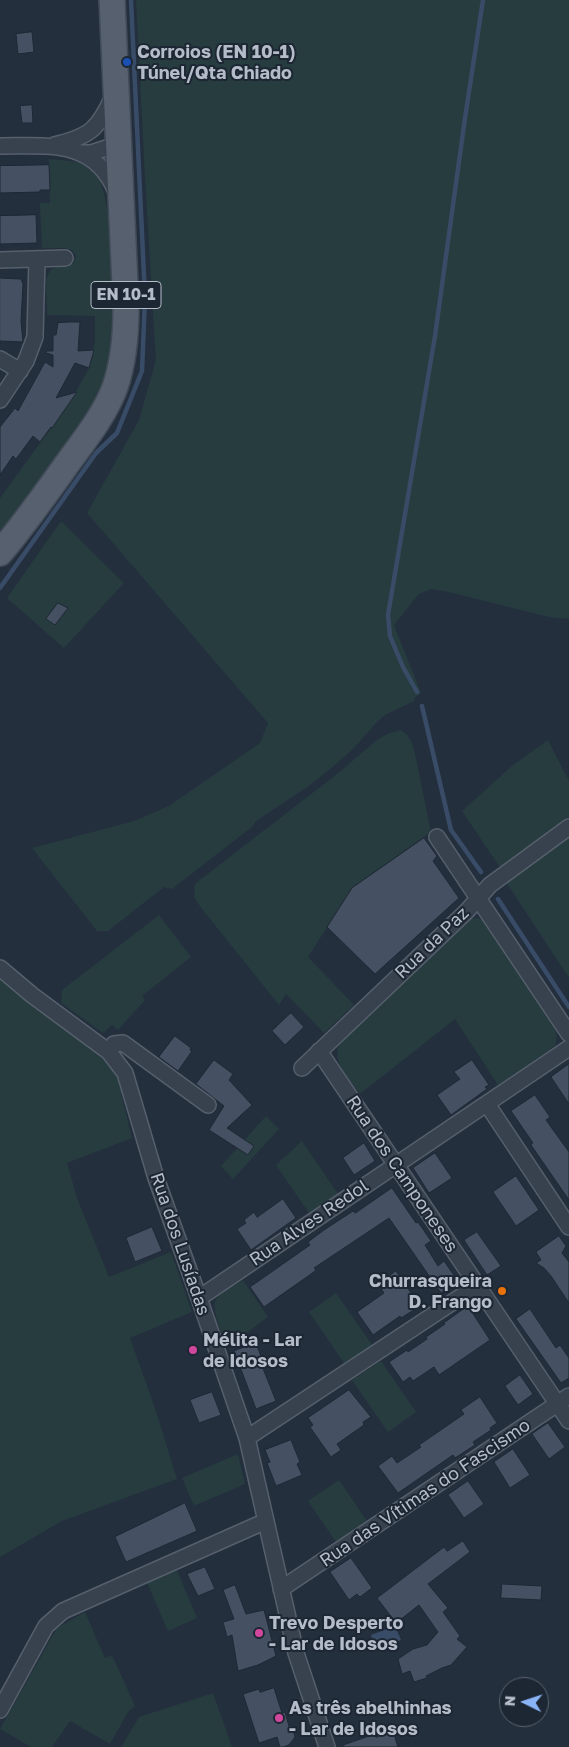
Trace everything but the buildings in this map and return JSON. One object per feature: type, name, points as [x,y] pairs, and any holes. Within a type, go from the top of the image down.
[{"type":"main road","name":"EN 10-1","points":[[0,553],[94,426],[114,388],[120,368],[126,330],[126,308],[112,0]]},
{"type":"street","points":[[50,146],[91,131],[105,115],[115,90]]},
{"type":"street","points":[[81,136],[118,144]]},
{"type":"street","points":[[81,153],[91,153],[118,144]]},
{"type":"street","points":[[0,146],[50,146],[66,148],[81,153],[102,166],[109,177],[116,191],[122,220]]},
{"type":"street","points":[[0,260],[65,258]]},
{"type":"street","points":[[0,400],[20,371],[31,350],[35,337],[37,259]]},
{"type":"street","points":[[0,359],[20,371]]},
{"type":"street","name":"Rua da Paz","points":[[302,1068],[467,911],[490,885],[569,827]]},
{"type":"street","points":[[437,837],[569,1034]]},
{"type":"street","name":"Rua dos Lusíadas","points":[[0,968],[32,995],[109,1052],[125,1073],[156,1178],[247,1438],[296,1653],[327,1747]]},
{"type":"street","points":[[109,1052],[114,1044],[123,1043],[208,1105]]},
{"type":"street","name":"Rua Alves Redol","points":[[199,1298],[569,1048]]},
{"type":"street","name":"Rua dos Camponeses","points":[[319,1051],[477,1286],[563,1400],[569,1421]]},
{"type":"street","points":[[487,1104],[569,1228]]},
{"type":"street","points":[[247,1438],[477,1286]]},
{"type":"street","name":"Rua das Vítimas do Fascismo","points":[[281,1589],[563,1400]]},
{"type":"street","points":[[0,1710],[46,1626],[63,1611],[266,1521]]},
{"type":"green space","points":[[136,0],[569,0],[569,619],[549,617],[431,589],[419,594],[394,625],[421,693],[415,697],[414,701],[385,715],[335,765],[309,786],[256,821],[252,827],[172,889],[164,887],[108,931],[97,931],[32,848],[134,821],[169,806],[260,743],[268,723],[87,513],[139,420],[156,360]]},
{"type":"green space","points":[[49,159],[80,162],[96,175],[100,181],[110,225],[115,329],[109,369],[96,401],[84,421],[0,535],[0,498],[72,399],[89,368],[95,341],[95,316],[47,315],[46,280],[50,270],[61,265],[73,263],[76,256],[72,250],[64,248],[42,248],[40,203],[50,203]]},
{"type":"green space","points":[[61,521],[124,583],[64,648],[7,598]]},
{"type":"green space","points":[[400,730],[408,736],[414,749],[431,832],[352,888],[308,957],[354,1005],[324,1033],[286,994],[279,1005],[202,909],[195,899],[194,887],[196,883],[337,774],[377,740],[387,734]]},
{"type":"green space","points":[[548,740],[569,781],[569,817],[501,869],[462,811],[513,765]]},
{"type":"green space","points":[[569,834],[569,978],[506,882]]},
{"type":"green space","points":[[159,915],[191,957],[142,996],[145,1000],[118,1030],[112,1025],[103,1033],[61,1003],[62,990]]},
{"type":"green space","points":[[477,918],[484,921],[554,1027],[557,1036],[555,1046],[498,1085],[455,1019],[360,1094],[339,1063],[338,1050],[340,1043],[472,919]]},
{"type":"green space","points":[[0,976],[39,1011],[104,1057],[118,1072],[123,1093],[121,1094],[132,1138],[67,1163],[77,1198],[109,1277],[171,1252],[192,1312],[130,1338],[155,1408],[177,1479],[62,1521],[0,1557]]},
{"type":"green space","points":[[266,1116],[279,1129],[233,1179],[221,1166]]},
{"type":"green space","points":[[302,1141],[338,1194],[309,1213],[276,1165]]},
{"type":"green space","points":[[243,1280],[268,1317],[227,1347],[216,1315],[215,1302],[222,1293]]},
{"type":"green space","points":[[336,1293],[372,1345],[344,1363],[309,1312]]},
{"type":"green space","points":[[381,1361],[416,1412],[388,1432],[352,1380]]},
{"type":"green space","points":[[238,1454],[245,1484],[194,1506],[182,1478]]},
{"type":"green space","points":[[339,1480],[367,1521],[336,1542],[308,1501]]},
{"type":"green space","points":[[177,1570],[197,1618],[168,1631],[147,1583]]},
{"type":"green space","points":[[85,1612],[105,1658],[112,1655],[135,1706],[128,1712],[110,1744],[70,1721],[52,1747],[31,1747],[0,1729],[57,1628]]},
{"type":"green space","points":[[213,1693],[232,1747],[121,1747],[139,1717]]},
{"type":"water","points":[[395,1626],[401,1640],[376,1650],[371,1635]]},
{"type":"waterway","points":[[0,588],[96,453],[117,433],[142,371],[145,297],[131,0]]},
{"type":"waterway","points":[[417,692],[403,667],[390,636],[388,615],[435,336],[483,0]]},
{"type":"waterway","points":[[422,706],[451,830],[481,872]]},
{"type":"waterway","points":[[498,899],[569,1007]]},
{"type":"place","name":"Corroios (EN 10-1) Túnel/Qta Chiado","points":[[127,62]]},
{"type":"place","name":"Churrasqueira D. Frango","points":[[502,1291]]},
{"type":"place","name":"Mélita - Lar de Idosos","points":[[193,1350]]},
{"type":"place","name":"Trevo Desperto - Lar de Idosos","points":[[259,1633]]},
{"type":"place","name":"As três abelhinhas - Lar de Idosos","points":[[279,1718]]}]
